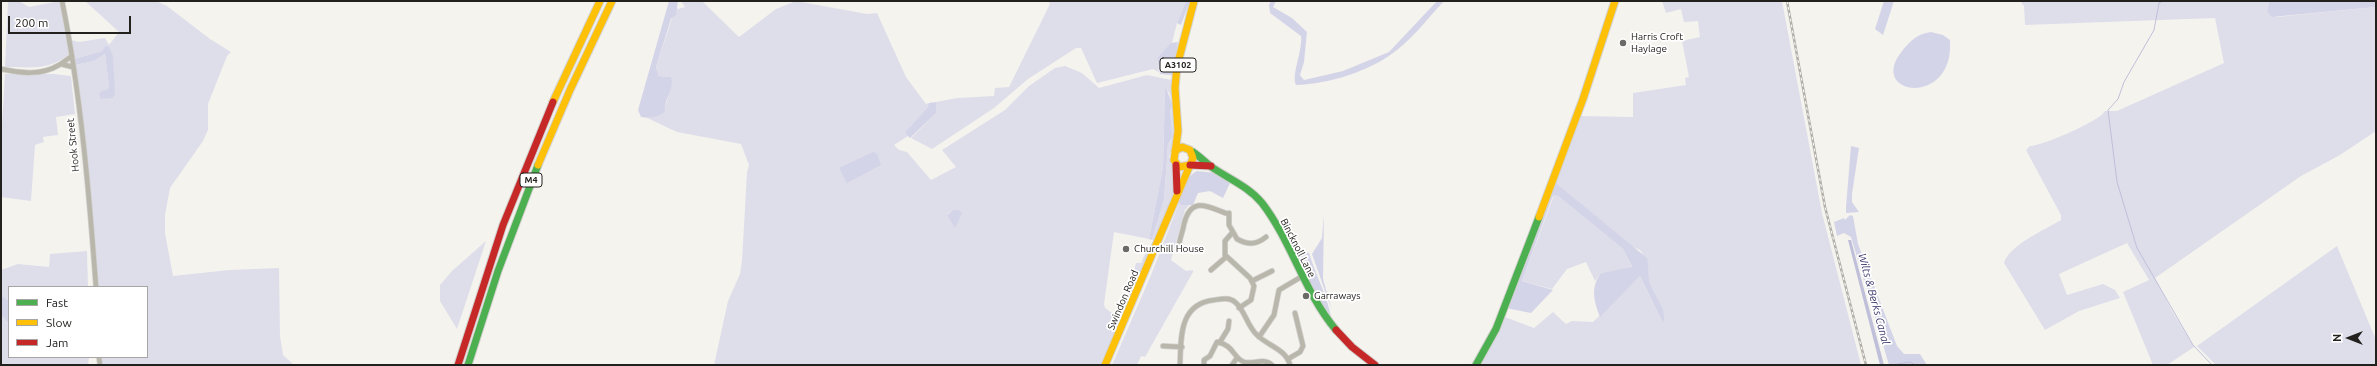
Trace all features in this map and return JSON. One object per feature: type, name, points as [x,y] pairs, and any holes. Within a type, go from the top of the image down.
[{"type":"main road","name":"M4","points":[[458,365],[493,256],[522,179],[551,107],[600,1]]},
{"type":"main road","name":"M4","points":[[468,365],[492,288],[537,165],[578,69],[612,1]]},
{"type":"main road","name":"A3102","points":[[1174,151],[1178,130],[1176,93],[1177,69],[1183,37],[1194,1]]},
{"type":"main road","points":[[1476,365],[1492,335],[1565,152],[1598,57],[1615,1]]},
{"type":"main road","name":"A3102","points":[[1178,130],[1190,150]]},
{"type":"main road","points":[[1182,147],[1190,150],[1193,160],[1190,165],[1181,167],[1176,165],[1173,159],[1174,151],[1182,147]]},
{"type":"main road","name":"Bincknoll Lane","points":[[1190,150],[1211,166],[1241,184],[1261,203],[1280,230],[1302,277],[1325,316],[1353,347],[1375,365]]},
{"type":"main road","name":"Swindon Road","points":[[1176,165],[1178,182],[1176,197]]},
{"type":"main road","name":"Bincknoll Lane","points":[[1190,165],[1211,166]]},
{"type":"main road","name":"Swindon Road","points":[[1105,365],[1190,165]]},
{"type":"street","name":"Hook Street","points":[[62,1],[72,56],[96,286]]},
{"type":"street","points":[[1,69],[37,72],[61,64],[72,56]]},
{"type":"street","points":[[61,64],[73,67]]},
{"type":"street","points":[[1179,245],[1186,214],[1194,206],[1201,205],[1229,213],[1228,222],[1232,233],[1237,239],[1247,243],[1257,242],[1266,237]]},
{"type":"street","points":[[1232,233],[1225,241],[1226,257],[1252,281],[1254,289],[1252,298],[1239,308]]},
{"type":"street","points":[[1211,270],[1226,257]]},
{"type":"street","points":[[1252,281],[1272,272]]},
{"type":"street","points":[[1259,337],[1274,315],[1279,290],[1302,277]]},
{"type":"street","points":[[1180,365],[1185,321],[1193,307],[1204,301],[1227,299],[1234,301],[1252,330],[1259,337],[1280,350],[1288,359],[1290,365]]},
{"type":"street","points":[[1288,359],[1300,352],[1303,346],[1295,313]]},
{"type":"street","points":[[1204,365],[1204,360],[1210,356],[1214,344],[1220,342],[1228,329],[1229,321]]},
{"type":"street","points":[[1220,342],[1232,349],[1237,358],[1246,362],[1265,361],[1272,365]]},
{"type":"street","points":[[1163,346],[1182,347]]},
{"type":"street","points":[[1232,365],[1237,358]]},
{"type":"shaded area","points":[[8,1],[19,1],[29,7],[60,1],[69,54],[47,66],[5,67]]},
{"type":"shaded area","points":[[85,1],[156,1],[167,6],[210,39],[231,52],[227,56],[208,104],[208,130],[203,141],[170,188],[165,215],[165,233],[173,276],[229,270],[279,268],[280,336],[283,355],[294,365],[102,365],[101,358],[148,358],[148,286],[98,286],[93,219],[75,65],[94,61],[105,54],[109,87],[107,91],[113,98],[105,46],[102,51],[74,59],[71,40],[79,42],[105,38],[109,45],[119,32]]},
{"type":"shaded area","points":[[669,1],[678,1],[676,15],[671,19],[656,67],[659,76],[671,77],[672,81],[665,112],[654,117],[641,117],[638,110]]},
{"type":"shaded area","points":[[681,1],[702,1],[739,37],[776,9],[796,1],[867,14],[877,13],[906,77],[926,104],[929,103],[927,108],[906,131],[908,136],[894,145],[899,150],[907,152],[931,180],[956,167],[942,150],[1005,110],[1029,86],[1055,68],[1065,66],[1082,73],[1099,88],[1147,75],[1172,80],[1175,137],[1169,157],[1175,175],[1174,193],[1155,241],[1152,240],[1164,200],[1168,144],[1173,138],[1170,111],[1172,100],[1167,89],[1165,88],[1163,167],[1149,239],[1114,232],[1104,304],[1105,308],[1115,315],[1116,313],[1120,314],[1129,291],[1136,263],[1141,263],[1148,247],[1150,254],[1100,365],[714,365],[728,301],[740,274],[747,172],[749,165],[741,144],[677,132],[647,118],[659,113],[666,104],[671,77],[659,76],[656,67],[676,6],[678,9],[685,7]],"holes":[[[953,210],[961,213],[955,227],[947,214]]]},
{"type":"shaded area","points":[[1048,1],[1186,1],[1177,23],[1172,43],[1157,58],[1159,72],[1153,69],[1097,83],[1081,48],[1076,48],[1028,79],[994,108],[932,149],[911,138],[936,113],[936,102],[957,98],[994,96],[995,88],[1009,87],[1050,4]]},
{"type":"shaded area","points":[[1186,1],[1190,1],[1181,25],[1177,23]]},
{"type":"shaded area","points":[[1271,1],[1276,1],[1273,7],[1292,18],[1307,32],[1304,62],[1300,75],[1304,80],[1343,71],[1389,52],[1437,1],[1444,1],[1403,45],[1375,64],[1336,79],[1296,85],[1295,75],[1301,36],[1270,13],[1269,5]]},
{"type":"shaded area","points":[[1662,1],[1782,1],[1822,213],[1861,365],[1480,365],[1505,317],[1534,328],[1553,312],[1566,324],[1572,321],[1593,322],[1640,276],[1663,323],[1647,277],[1648,262],[1640,250],[1631,246],[1556,183],[1581,116],[1633,117],[1633,93],[1686,85],[1685,78],[1689,77],[1682,41],[1700,37],[1698,21],[1684,22],[1681,9],[1666,13]]},
{"type":"shaded area","points":[[1884,1],[1894,1],[1883,35],[1875,29]]},
{"type":"shaded area","points":[[2020,1],[2269,1],[2267,11],[2277,17],[2376,7],[2376,131],[2340,155],[2301,176],[2155,278],[2172,311],[2194,347],[2167,365],[2153,365],[2123,292],[2149,280],[2127,243],[2059,274],[2067,295],[2103,284],[2115,290],[2120,298],[2079,311],[2045,330],[2004,263],[2012,250],[2037,233],[2061,220],[2061,215],[2026,150],[2030,146],[2046,142],[2093,121],[2105,111],[2117,111],[2224,63],[2215,18],[2025,25],[2024,6]]},
{"type":"shaded area","points":[[2269,1],[2376,1],[2376,7],[2272,17],[2267,11]]},
{"type":"shaded area","points":[[1931,32],[1943,35],[1950,40],[1948,62],[1940,77],[1928,85],[1914,88],[1903,85],[1895,78],[1894,66],[1902,51],[1908,44],[1922,34]]},
{"type":"shaded area","points":[[1178,42],[1172,75],[1160,74],[1157,58],[1171,43]]},
{"type":"shaded area","points":[[105,46],[109,47],[113,56],[115,93],[113,98],[101,99],[99,94],[101,91],[107,90],[109,87],[105,54],[94,61],[75,65],[74,59],[102,51]]},
{"type":"shaded area","points":[[5,74],[54,74],[71,76],[75,114],[56,117],[58,135],[43,137],[44,142],[35,145],[31,201],[1,197],[1,142]]},
{"type":"shaded area","points":[[1165,88],[1167,89],[1172,103],[1170,111],[1173,137],[1168,144],[1164,200],[1152,240],[1149,239],[1163,167]]},
{"type":"shaded area","points":[[936,102],[936,113],[910,138],[906,134],[906,131],[927,108],[929,103]]},
{"type":"shaded area","points":[[1851,146],[1859,148],[1852,202],[1859,212],[1846,213],[1846,207]]},
{"type":"shaded area","points":[[873,152],[877,154],[881,165],[847,183],[839,168]]},
{"type":"shaded area","points":[[1197,171],[1216,173],[1231,181],[1223,198],[1210,191],[1198,193],[1193,205],[1181,205],[1179,203],[1179,199],[1182,189],[1187,180]]},
{"type":"shaded area","points":[[1556,183],[1647,258],[1650,282],[1664,314],[1663,323],[1640,276],[1600,317],[1596,305],[1594,289],[1601,273],[1632,267],[1623,249],[1558,196],[1554,195],[1522,281],[1553,290],[1531,313],[1506,308]]},
{"type":"shaded area","points":[[1554,195],[1558,196],[1623,249],[1632,268],[1601,273],[1595,281],[1586,262],[1567,269],[1552,289],[1522,281]]},
{"type":"shaded area","points":[[1179,203],[1189,205],[1185,210],[1171,260],[1186,271],[1193,270],[1193,272],[1145,357],[1141,356],[1137,365],[1112,365],[1151,275]]},
{"type":"shaded area","points":[[953,210],[959,210],[962,213],[955,228],[947,215]]},
{"type":"shaded area","points":[[1324,215],[1323,279],[1332,311],[1312,254],[1322,238]]},
{"type":"shaded area","points":[[1850,215],[1853,216],[1858,244],[1897,346],[1904,354],[1920,354],[1927,365],[1889,365],[1851,237],[1844,233],[1837,236],[1834,222],[1844,218],[1845,220]]},
{"type":"shaded area","points":[[1848,240],[1851,240],[1884,365],[1880,365]]},
{"type":"shaded area","points":[[486,241],[457,329],[440,301],[440,285],[452,271]]},
{"type":"shaded area","points":[[2337,246],[2376,340],[2376,365],[2216,365],[2197,346]]},
{"type":"shaded area","points":[[1296,250],[1309,253],[1328,303],[1331,318],[1319,303],[1294,256]]},
{"type":"shaded area","points":[[87,251],[88,286],[8,286],[8,300],[1,295],[1,270],[18,264],[49,267],[50,254]]},
{"type":"shaded area","points":[[1,295],[8,300],[8,323],[1,315]]},
{"type":"shaded area","points":[[1,315],[8,323],[8,358],[89,358],[88,365],[1,365]]},
{"type":"waterway","points":[[2163,1],[2159,3],[2154,30],[2124,82],[2118,99],[2108,110],[2117,182],[2137,248],[2193,345],[2212,365]]},
{"type":"waterway","points":[[1892,365],[1910,362],[1915,365]]},
{"type":"railway","points":[[1787,1],[1825,207],[1866,365]]},
{"type":"traffic: fast","points":[[1193,152],[1210,166],[1250,192],[1262,203],[1282,234],[1315,300],[1336,330]]},
{"type":"traffic: fast","points":[[468,365],[498,271],[538,165]]},
{"type":"traffic: fast","points":[[1476,365],[1496,329],[1539,217]]},
{"type":"traffic: slow","points":[[553,102],[600,1]]},
{"type":"traffic: slow","points":[[538,165],[570,90],[612,1]]},
{"type":"traffic: slow","points":[[1175,151],[1182,147],[1190,150],[1193,158],[1190,165],[1179,167],[1174,160],[1178,131],[1175,88],[1177,66],[1194,1]]},
{"type":"traffic: slow","points":[[1539,217],[1583,99],[1615,1]]},
{"type":"traffic: slow","points":[[1105,365],[1190,165]]},
{"type":"traffic: jam","points":[[458,365],[503,225],[553,102]]},
{"type":"traffic: jam","points":[[1176,165],[1177,191]]},
{"type":"traffic: jam","points":[[1190,165],[1211,166]]},
{"type":"traffic: jam","points":[[1336,330],[1352,347],[1375,365]]},
{"type":"place","name":"Harris Croft Haylage","points":[[1623,43]]},
{"type":"place","name":"Churchill House","points":[[1126,249]]},
{"type":"place","name":"Garraways","points":[[1306,296]]},
{"type":"water label","name":"Wilts & Berks Canal","points":[[1874,299]]}]
